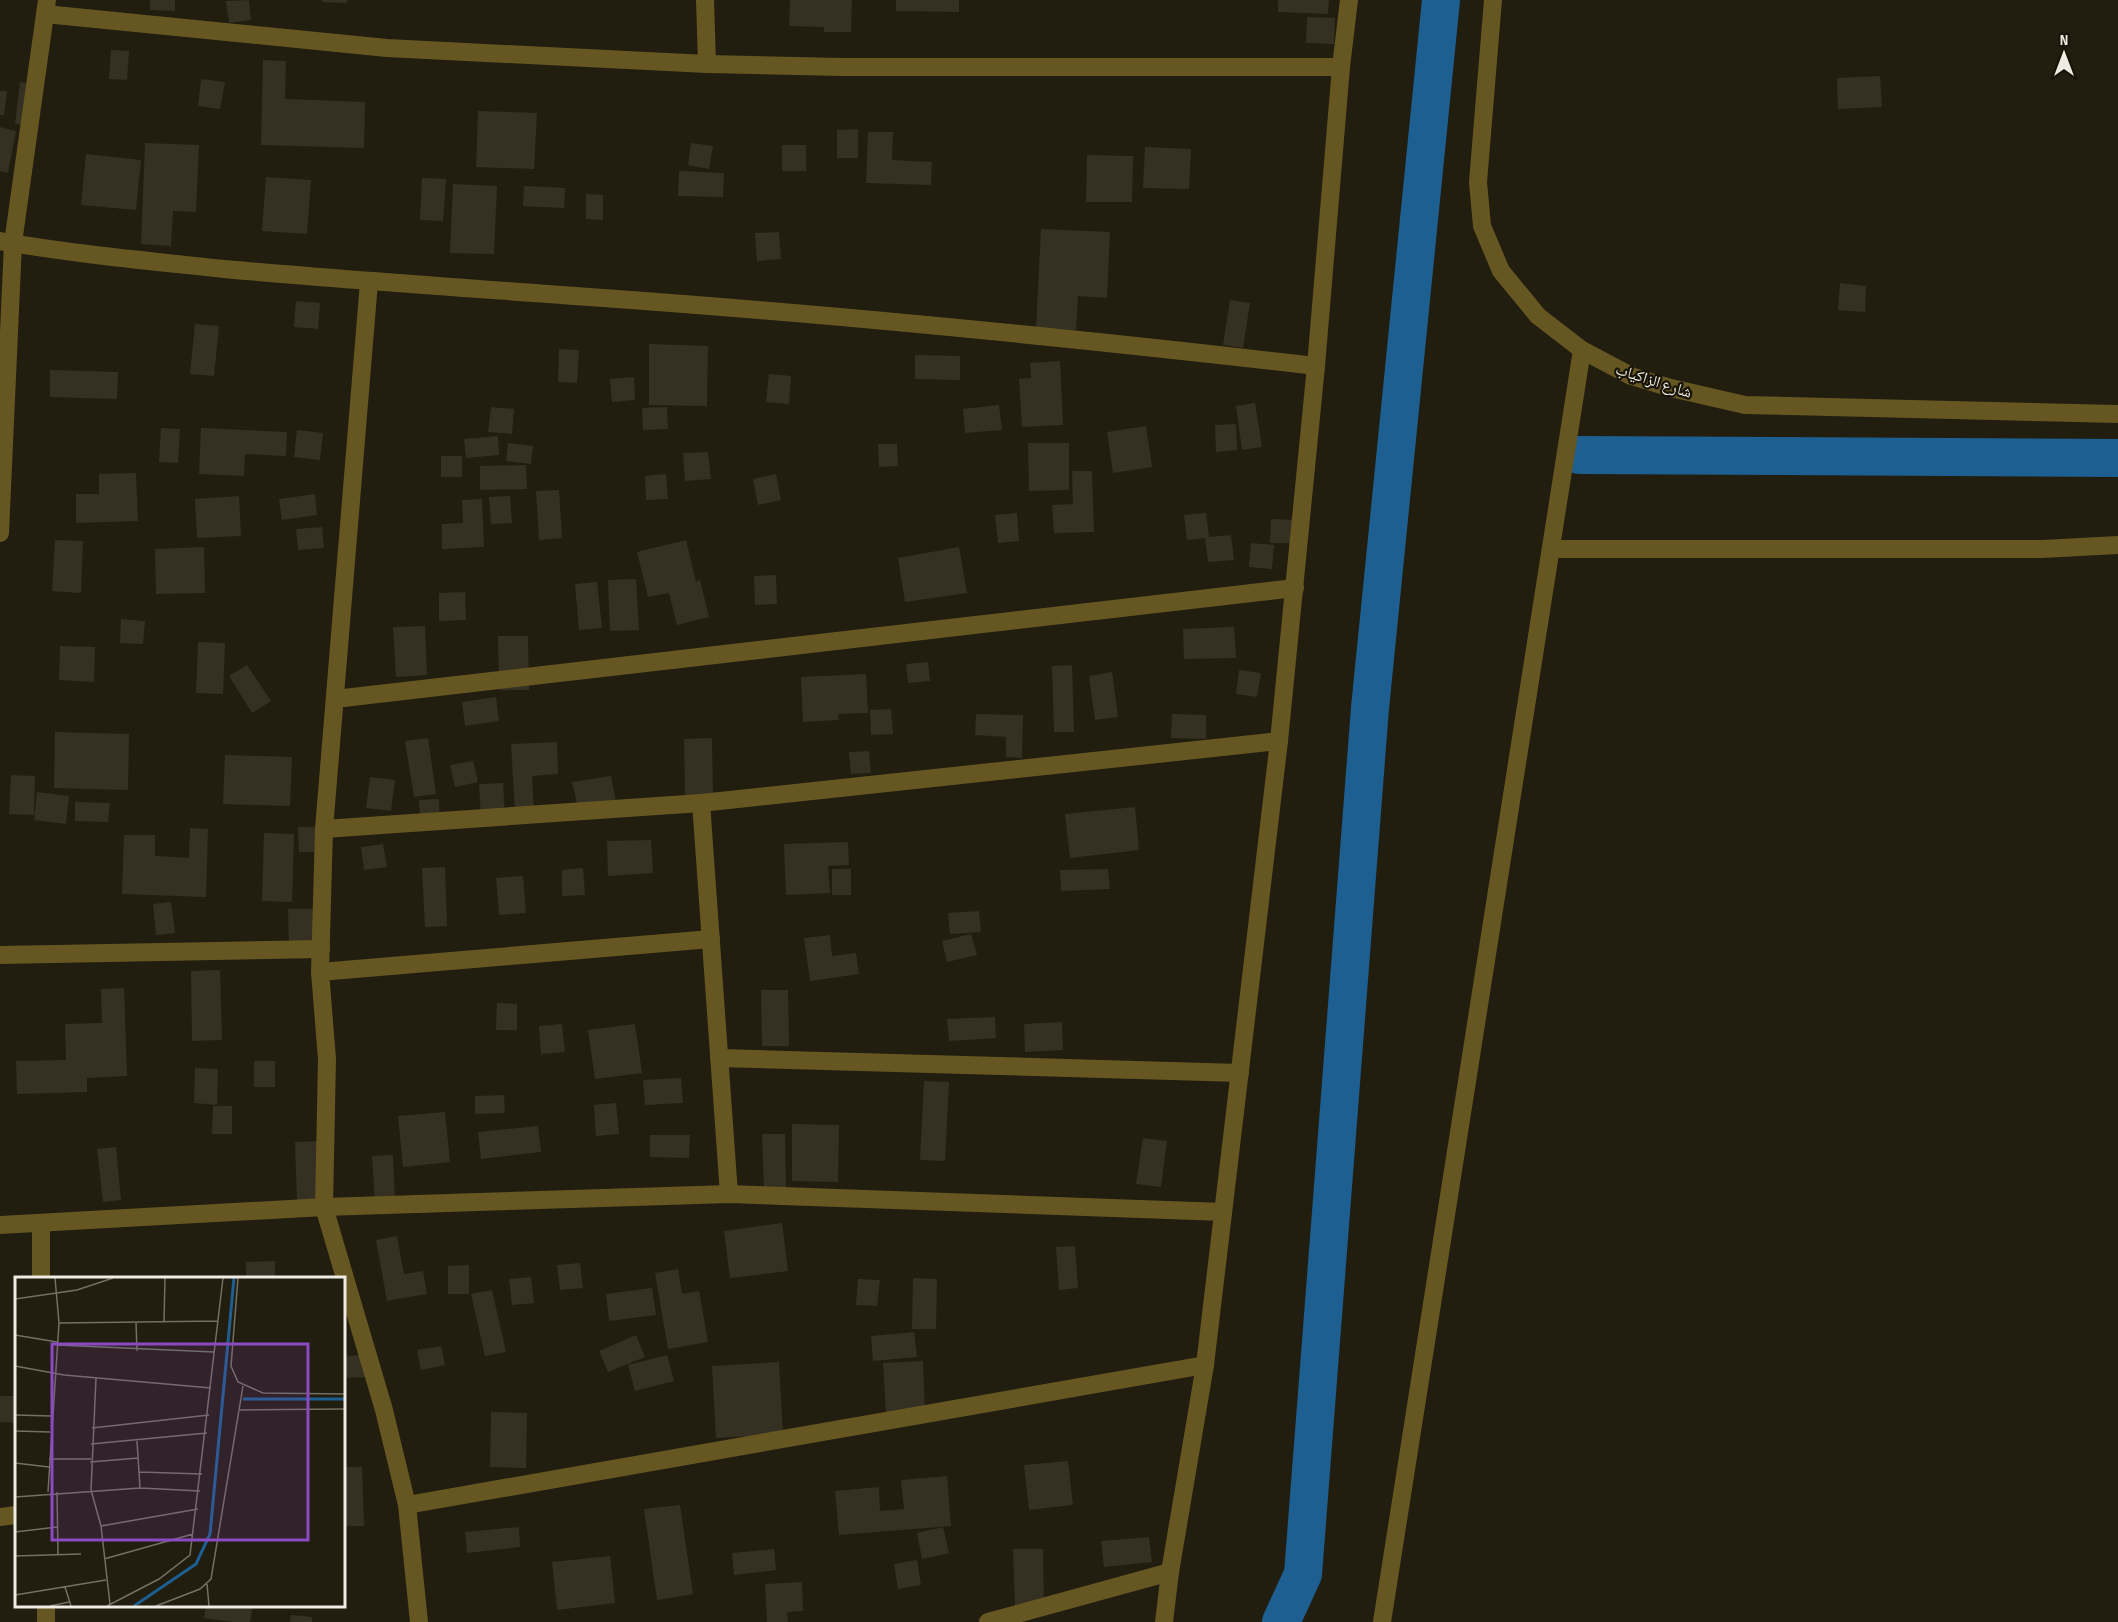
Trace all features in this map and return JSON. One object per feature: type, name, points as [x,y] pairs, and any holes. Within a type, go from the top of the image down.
[{"type":"street","points":[[705,0],[707,64]]},
{"type":"street","points":[[1164,1622],[1170,1572],[1205,1365],[1279,741],[1349,0]]},
{"type":"street","name":"شارع الزاكياب","points":[[1493,0],[1478,182],[1482,226],[1500,271],[1538,316],[1582,350],[1631,376],[1745,405],[2118,414]]},
{"type":"street","points":[[0,533],[7,242],[46,7],[387,48],[707,64],[842,67],[1341,67]]},
{"type":"street","points":[[7,242],[102,257],[369,282],[591,297],[855,319],[1097,341],[1316,366]]},
{"type":"street","points":[[345,1277],[324,1207],[327,1059],[320,972],[324,829],[369,282]]},
{"type":"street","points":[[1382,1622],[1582,350]]},
{"type":"street","points":[[1551,549],[2043,549],[2118,545]]},
{"type":"street","points":[[335,699],[1295,588]]},
{"type":"street","points":[[324,829],[701,803],[1279,741]]},
{"type":"street","points":[[701,803],[729,1194]]},
{"type":"street","points":[[320,972],[711,939]]},
{"type":"street","points":[[0,955],[321,949]]},
{"type":"street","points":[[719,1058],[1240,1073]]},
{"type":"street","points":[[0,1225],[324,1207],[729,1194],[1223,1212]]},
{"type":"street","points":[[41,1223],[41,1277]]},
{"type":"street","points":[[345,1278],[384,1410],[407,1505],[419,1622]]},
{"type":"street","points":[[407,1505],[1205,1365]]},
{"type":"street","points":[[0,1517],[15,1515]]},
{"type":"street","points":[[988,1622],[1170,1572]]},
{"type":"building","points":[[150,0],[175,0],[175,11],[150,10]]},
{"type":"building","points":[[249,0],[251,20],[229,23],[226,1]]},
{"type":"building","points":[[322,0],[347,0],[347,3],[322,2]]},
{"type":"building","points":[[790,0],[852,0],[851,32],[824,32],[824,27],[789,26]]},
{"type":"building","points":[[896,0],[959,0],[959,12],[896,11]]},
{"type":"building","points":[[1278,0],[1329,0],[1328,14],[1278,12]]},
{"type":"building","points":[[1307,17],[1335,18],[1334,44],[1306,43]]},
{"type":"building","points":[[111,50],[129,51],[127,80],[109,79]]},
{"type":"building","points":[[263,60],[286,61],[285,99],[365,102],[364,148],[261,145]]},
{"type":"building","points":[[1880,76],[1882,107],[1838,109],[1837,78]]},
{"type":"building","points":[[201,79],[225,82],[220,109],[198,106]]},
{"type":"building","points":[[20,82],[43,85],[37,127],[15,124]]},
{"type":"building","points":[[0,91],[7,91],[4,115],[0,115]]},
{"type":"building","points":[[478,111],[537,113],[534,169],[476,167]]},
{"type":"building","points":[[0,127],[16,131],[8,173],[0,171]]},
{"type":"building","points":[[858,129],[858,158],[837,158],[837,130]]},
{"type":"building","points":[[868,132],[893,132],[892,160],[932,162],[931,185],[866,183]]},
{"type":"building","points":[[145,143],[199,145],[196,212],[173,211],[171,246],[141,244]]},
{"type":"building","points":[[691,143],[713,146],[709,169],[688,165]]},
{"type":"building","points":[[782,145],[806,145],[806,171],[782,171]]},
{"type":"building","points":[[1145,147],[1191,149],[1189,189],[1143,188]]},
{"type":"building","points":[[86,154],[141,160],[136,210],[81,205]]},
{"type":"building","points":[[1087,155],[1133,156],[1132,202],[1086,202]]},
{"type":"building","points":[[679,171],[724,173],[723,197],[678,196]]},
{"type":"building","points":[[266,177],[311,180],[307,234],[262,231]]},
{"type":"building","points":[[422,178],[446,179],[443,221],[420,220]]},
{"type":"building","points":[[453,184],[497,186],[494,254],[450,253]]},
{"type":"building","points":[[524,186],[565,188],[564,208],[523,206]]},
{"type":"building","points":[[586,194],[603,195],[603,220],[586,219]]},
{"type":"building","points":[[1041,229],[1110,232],[1107,298],[1078,296],[1076,330],[1036,329]]},
{"type":"building","points":[[779,232],[781,259],[757,261],[755,233]]},
{"type":"building","points":[[1840,283],[1866,286],[1865,312],[1838,310]]},
{"type":"building","points":[[1230,300],[1250,303],[1243,348],[1223,345]]},
{"type":"building","points":[[296,301],[320,303],[318,329],[294,327]]},
{"type":"building","points":[[195,324],[219,326],[214,376],[190,374]]},
{"type":"building","points":[[649,344],[708,346],[707,406],[649,405]]},
{"type":"building","points":[[559,349],[579,350],[577,383],[558,382]]},
{"type":"building","points":[[915,355],[960,356],[960,380],[915,379]]},
{"type":"building","points":[[1060,361],[1063,425],[1022,427],[1019,379],[1031,378],[1030,363]]},
{"type":"building","points":[[50,370],[118,372],[117,399],[50,397]]},
{"type":"building","points":[[769,374],[791,376],[789,404],[766,402]]},
{"type":"building","points":[[634,377],[635,400],[612,402],[610,379]]},
{"type":"building","points":[[1255,403],[1262,447],[1242,450],[1236,406]]},
{"type":"building","points":[[999,405],[1002,430],[965,433],[963,409]]},
{"type":"building","points":[[491,407],[514,409],[512,434],[488,432]]},
{"type":"building","points":[[667,407],[668,429],[643,430],[642,408]]},
{"type":"building","points":[[1236,424],[1237,450],[1216,452],[1215,425]]},
{"type":"building","points":[[1146,426],[1152,467],[1113,473],[1107,432]]},
{"type":"building","points":[[161,428],[180,429],[178,463],[159,462]]},
{"type":"building","points":[[201,428],[287,432],[286,456],[245,454],[244,476],[199,474]]},
{"type":"building","points":[[297,430],[323,433],[320,460],[294,457]]},
{"type":"building","points":[[498,436],[499,455],[466,458],[464,439]]},
{"type":"building","points":[[508,443],[533,446],[531,464],[506,461]]},
{"type":"building","points":[[1028,443],[1069,443],[1069,490],[1029,491]]},
{"type":"building","points":[[878,444],[897,444],[898,466],[879,467]]},
{"type":"building","points":[[708,452],[711,479],[685,481],[683,453]]},
{"type":"building","points":[[441,456],[462,456],[462,477],[441,477]]},
{"type":"building","points":[[526,465],[527,489],[480,490],[480,466]]},
{"type":"building","points":[[1072,471],[1092,471],[1094,532],[1054,533],[1052,505],[1073,504]]},
{"type":"building","points":[[136,473],[138,521],[76,523],[76,494],[99,494],[99,474]]},
{"type":"building","points":[[666,474],[668,499],[646,500],[645,476]]},
{"type":"building","points":[[776,474],[781,500],[758,505],[753,479]]},
{"type":"building","points":[[559,490],[562,538],[539,540],[536,491]]},
{"type":"building","points":[[315,494],[317,515],[282,520],[279,499]]},
{"type":"building","points":[[239,496],[241,536],[197,538],[195,499]]},
{"type":"building","points":[[510,496],[512,523],[491,524],[489,497]]},
{"type":"building","points":[[482,499],[484,547],[442,549],[442,524],[463,523],[462,500]]},
{"type":"building","points":[[1017,513],[1019,541],[998,543],[995,515]]},
{"type":"building","points":[[1206,513],[1209,537],[1231,535],[1234,560],[1208,562],[1205,538],[1187,540],[1184,515]]},
{"type":"building","points":[[1271,519],[1293,520],[1292,543],[1270,543]]},
{"type":"building","points":[[322,527],[324,548],[298,550],[296,529]]},
{"type":"building","points":[[55,540],[83,541],[81,593],[52,591]]},
{"type":"building","points":[[686,540],[696,582],[700,580],[709,617],[677,625],[669,593],[648,597],[637,552]]},
{"type":"building","points":[[1251,543],[1274,545],[1272,569],[1249,567]]},
{"type":"building","points":[[204,547],[205,593],[156,594],[155,549]]},
{"type":"building","points":[[959,547],[967,593],[905,602],[898,558]]},
{"type":"building","points":[[776,575],[777,604],[755,605],[754,576]]},
{"type":"building","points":[[636,579],[639,630],[610,631],[608,580]]},
{"type":"building","points":[[597,582],[602,628],[579,630],[575,584]]},
{"type":"building","points":[[465,592],[466,620],[439,621],[439,593]]},
{"type":"building","points":[[121,619],[145,621],[143,644],[120,643]]},
{"type":"building","points":[[425,626],[427,675],[396,677],[393,627]]},
{"type":"building","points":[[1234,627],[1236,658],[1184,659],[1183,629]]},
{"type":"building","points":[[498,636],[528,636],[529,690],[499,690]]},
{"type":"building","points":[[198,642],[225,643],[223,694],[196,693]]},
{"type":"building","points":[[60,646],[95,647],[94,682],[59,680]]},
{"type":"building","points":[[928,662],[930,681],[908,683],[906,664]]},
{"type":"building","points":[[247,665],[271,701],[252,713],[229,676]]},
{"type":"building","points":[[1072,665],[1074,732],[1054,732],[1052,666]]},
{"type":"building","points":[[1239,670],[1261,673],[1257,697],[1236,694]]},
{"type":"building","points":[[1112,672],[1118,717],[1095,720],[1089,676]]},
{"type":"building","points":[[866,674],[868,713],[838,714],[839,720],[803,722],[801,677]]},
{"type":"building","points":[[496,697],[499,721],[465,726],[462,702]]},
{"type":"building","points":[[891,709],[893,734],[871,735],[870,710]]},
{"type":"building","points":[[976,714],[1023,715],[1022,758],[1006,757],[1006,737],[975,735]]},
{"type":"building","points":[[1172,714],[1206,715],[1206,739],[1171,738]]},
{"type":"building","points":[[55,732],[129,734],[128,790],[54,788]]},
{"type":"building","points":[[428,738],[436,794],[414,797],[405,741]]},
{"type":"building","points":[[712,738],[713,796],[685,797],[684,739]]},
{"type":"building","points":[[557,742],[558,774],[532,776],[534,812],[515,812],[511,744]]},
{"type":"building","points":[[869,751],[871,773],[851,774],[849,752]]},
{"type":"building","points":[[225,755],[292,757],[290,806],[223,804]]},
{"type":"building","points":[[473,761],[478,782],[455,787],[450,765]]},
{"type":"building","points":[[11,775],[35,776],[34,815],[9,814]]},
{"type":"building","points":[[611,776],[616,802],[578,808],[572,782]]},
{"type":"building","points":[[370,777],[395,780],[391,811],[366,808]]},
{"type":"building","points":[[503,783],[505,815],[481,817],[479,784]]},
{"type":"building","points":[[37,792],[69,796],[66,824],[34,820]]},
{"type":"building","points":[[439,799],[440,829],[421,830],[419,800]]},
{"type":"building","points":[[75,802],[110,803],[108,822],[75,821]]},
{"type":"building","points":[[1135,807],[1139,850],[1070,858],[1065,814]]},
{"type":"building","points":[[298,827],[323,827],[323,852],[299,852]]},
{"type":"building","points":[[190,828],[208,829],[206,897],[122,894],[124,835],[155,835],[155,856],[189,858]]},
{"type":"building","points":[[264,833],[294,834],[292,902],[262,901]]},
{"type":"building","points":[[651,840],[653,873],[608,876],[607,841]]},
{"type":"building","points":[[848,842],[849,865],[828,866],[830,893],[786,895],[784,844]]},
{"type":"building","points":[[383,844],[387,867],[364,870],[361,847]]},
{"type":"building","points":[[445,867],[447,926],[425,927],[422,868]]},
{"type":"building","points":[[583,868],[585,895],[562,896],[562,870]]},
{"type":"building","points":[[832,869],[851,869],[851,895],[832,895]]},
{"type":"building","points":[[1108,869],[1110,889],[1061,891],[1060,870]]},
{"type":"building","points":[[523,876],[526,913],[499,915],[496,878]]},
{"type":"building","points":[[171,902],[175,933],[156,935],[153,904]]},
{"type":"building","points":[[288,909],[326,909],[326,943],[289,944]]},
{"type":"building","points":[[979,911],[981,932],[950,934],[948,913]]},
{"type":"building","points":[[971,934],[977,955],[947,962],[942,941]]},
{"type":"building","points":[[830,935],[832,956],[856,953],[859,974],[810,981],[804,938]]},
{"type":"building","points":[[220,970],[222,1040],[192,1041],[191,971]]},
{"type":"building","points":[[124,988],[127,1076],[87,1078],[87,1092],[17,1094],[16,1061],[66,1060],[65,1024],[102,1023],[101,989]]},
{"type":"building","points":[[761,990],[788,990],[789,1046],[762,1046]]},
{"type":"building","points":[[497,1003],[517,1004],[517,1030],[496,1030]]},
{"type":"building","points":[[995,1017],[996,1038],[949,1041],[947,1019]]},
{"type":"building","points":[[1062,1022],[1063,1050],[1025,1052],[1024,1024]]},
{"type":"building","points":[[562,1024],[565,1052],[541,1054],[539,1026]]},
{"type":"building","points":[[635,1024],[642,1073],[595,1079],[588,1030]]},
{"type":"building","points":[[254,1061],[275,1061],[275,1087],[254,1087]]},
{"type":"building","points":[[195,1068],[218,1069],[217,1105],[194,1103]]},
{"type":"building","points":[[681,1078],[683,1103],[645,1105],[643,1080]]},
{"type":"building","points":[[924,1081],[949,1082],[945,1161],[920,1160]]},
{"type":"building","points":[[504,1095],[505,1113],[475,1114],[475,1096]]},
{"type":"building","points":[[616,1103],[619,1134],[596,1136],[594,1105]]},
{"type":"building","points":[[213,1106],[232,1106],[232,1134],[212,1134]]},
{"type":"building","points":[[445,1112],[450,1162],[403,1167],[398,1116]]},
{"type":"building","points":[[792,1124],[839,1125],[838,1182],[792,1181]]},
{"type":"building","points":[[538,1126],[541,1152],[481,1159],[478,1132]]},
{"type":"building","points":[[762,1134],[785,1134],[786,1188],[764,1188]]},
{"type":"building","points":[[650,1135],[690,1135],[689,1158],[650,1157]]},
{"type":"building","points":[[1143,1138],[1167,1141],[1161,1187],[1136,1184]]},
{"type":"building","points":[[324,1141],[326,1202],[297,1202],[295,1142]]},
{"type":"building","points":[[116,1147],[121,1200],[103,1202],[97,1149]]},
{"type":"building","points":[[393,1155],[395,1201],[375,1202],[372,1156]]},
{"type":"building","points":[[782,1223],[788,1271],[730,1278],[724,1231]]},
{"type":"building","points":[[397,1236],[404,1274],[423,1271],[427,1294],[387,1301],[376,1240]]},
{"type":"building","points":[[1075,1246],[1078,1288],[1059,1290],[1056,1247]]},
{"type":"building","points":[[275,1261],[275,1277],[246,1277],[246,1262]]},
{"type":"building","points":[[580,1263],[583,1288],[560,1290],[557,1265]]},
{"type":"building","points":[[469,1265],[469,1294],[448,1294],[448,1266]]},
{"type":"building","points":[[678,1269],[682,1294],[699,1291],[708,1342],[668,1349],[655,1273]]},
{"type":"building","points":[[531,1277],[534,1303],[512,1305],[509,1279]]},
{"type":"building","points":[[913,1278],[937,1279],[936,1329],[912,1329]]},
{"type":"building","points":[[858,1279],[880,1280],[877,1306],[856,1305]]},
{"type":"building","points":[[652,1288],[656,1315],[609,1321],[606,1294]]},
{"type":"building","points":[[492,1290],[506,1352],[485,1356],[471,1294]]},
{"type":"building","points":[[914,1332],[917,1357],[873,1361],[871,1336]]},
{"type":"building","points":[[636,1335],[645,1357],[608,1372],[599,1351]]},
{"type":"building","points":[[441,1346],[445,1365],[421,1370],[417,1350]]},
{"type":"building","points":[[368,1355],[368,1377],[345,1378],[345,1356]]},
{"type":"building","points":[[667,1355],[674,1381],[635,1391],[628,1365]]},
{"type":"building","points":[[923,1361],[925,1412],[886,1413],[883,1363]]},
{"type":"building","points":[[779,1362],[783,1434],[716,1438],[712,1366]]},
{"type":"building","points":[[0,1396],[15,1396],[15,1423],[0,1422]]},
{"type":"building","points":[[491,1412],[527,1413],[526,1468],[490,1467]]},
{"type":"building","points":[[1068,1461],[1073,1505],[1029,1510],[1024,1465]]},
{"type":"building","points":[[345,1467],[362,1467],[364,1526],[345,1526]]},
{"type":"building","points":[[947,1476],[951,1526],[839,1535],[835,1491],[879,1487],[880,1511],[904,1509],[901,1480]]},
{"type":"building","points":[[680,1505],[693,1594],[657,1600],[644,1509]]},
{"type":"building","points":[[519,1527],[520,1547],[467,1553],[465,1532]]},
{"type":"building","points":[[943,1527],[949,1553],[922,1559],[917,1533]]},
{"type":"building","points":[[1149,1537],[1152,1562],[1104,1567],[1101,1541]]},
{"type":"building","points":[[774,1549],[776,1570],[734,1575],[732,1553]]},
{"type":"building","points":[[1013,1549],[1043,1549],[1044,1608],[1015,1608]]},
{"type":"building","points":[[610,1556],[615,1603],[557,1610],[552,1562]]},
{"type":"building","points":[[917,1560],[921,1585],[898,1589],[894,1564]]},
{"type":"building","points":[[802,1582],[803,1611],[787,1612],[788,1622],[767,1622],[765,1584]]},
{"type":"building","points":[[206,1607],[253,1607],[250,1622],[204,1618]]},
{"type":"building","points":[[291,1615],[312,1617],[312,1622],[290,1622]]},
{"type":"waterway","points":[[1281,1622],[1303,1574],[1370,708],[1441,0]]},
{"type":"waterway","points":[[1579,455],[2118,458]]}]
